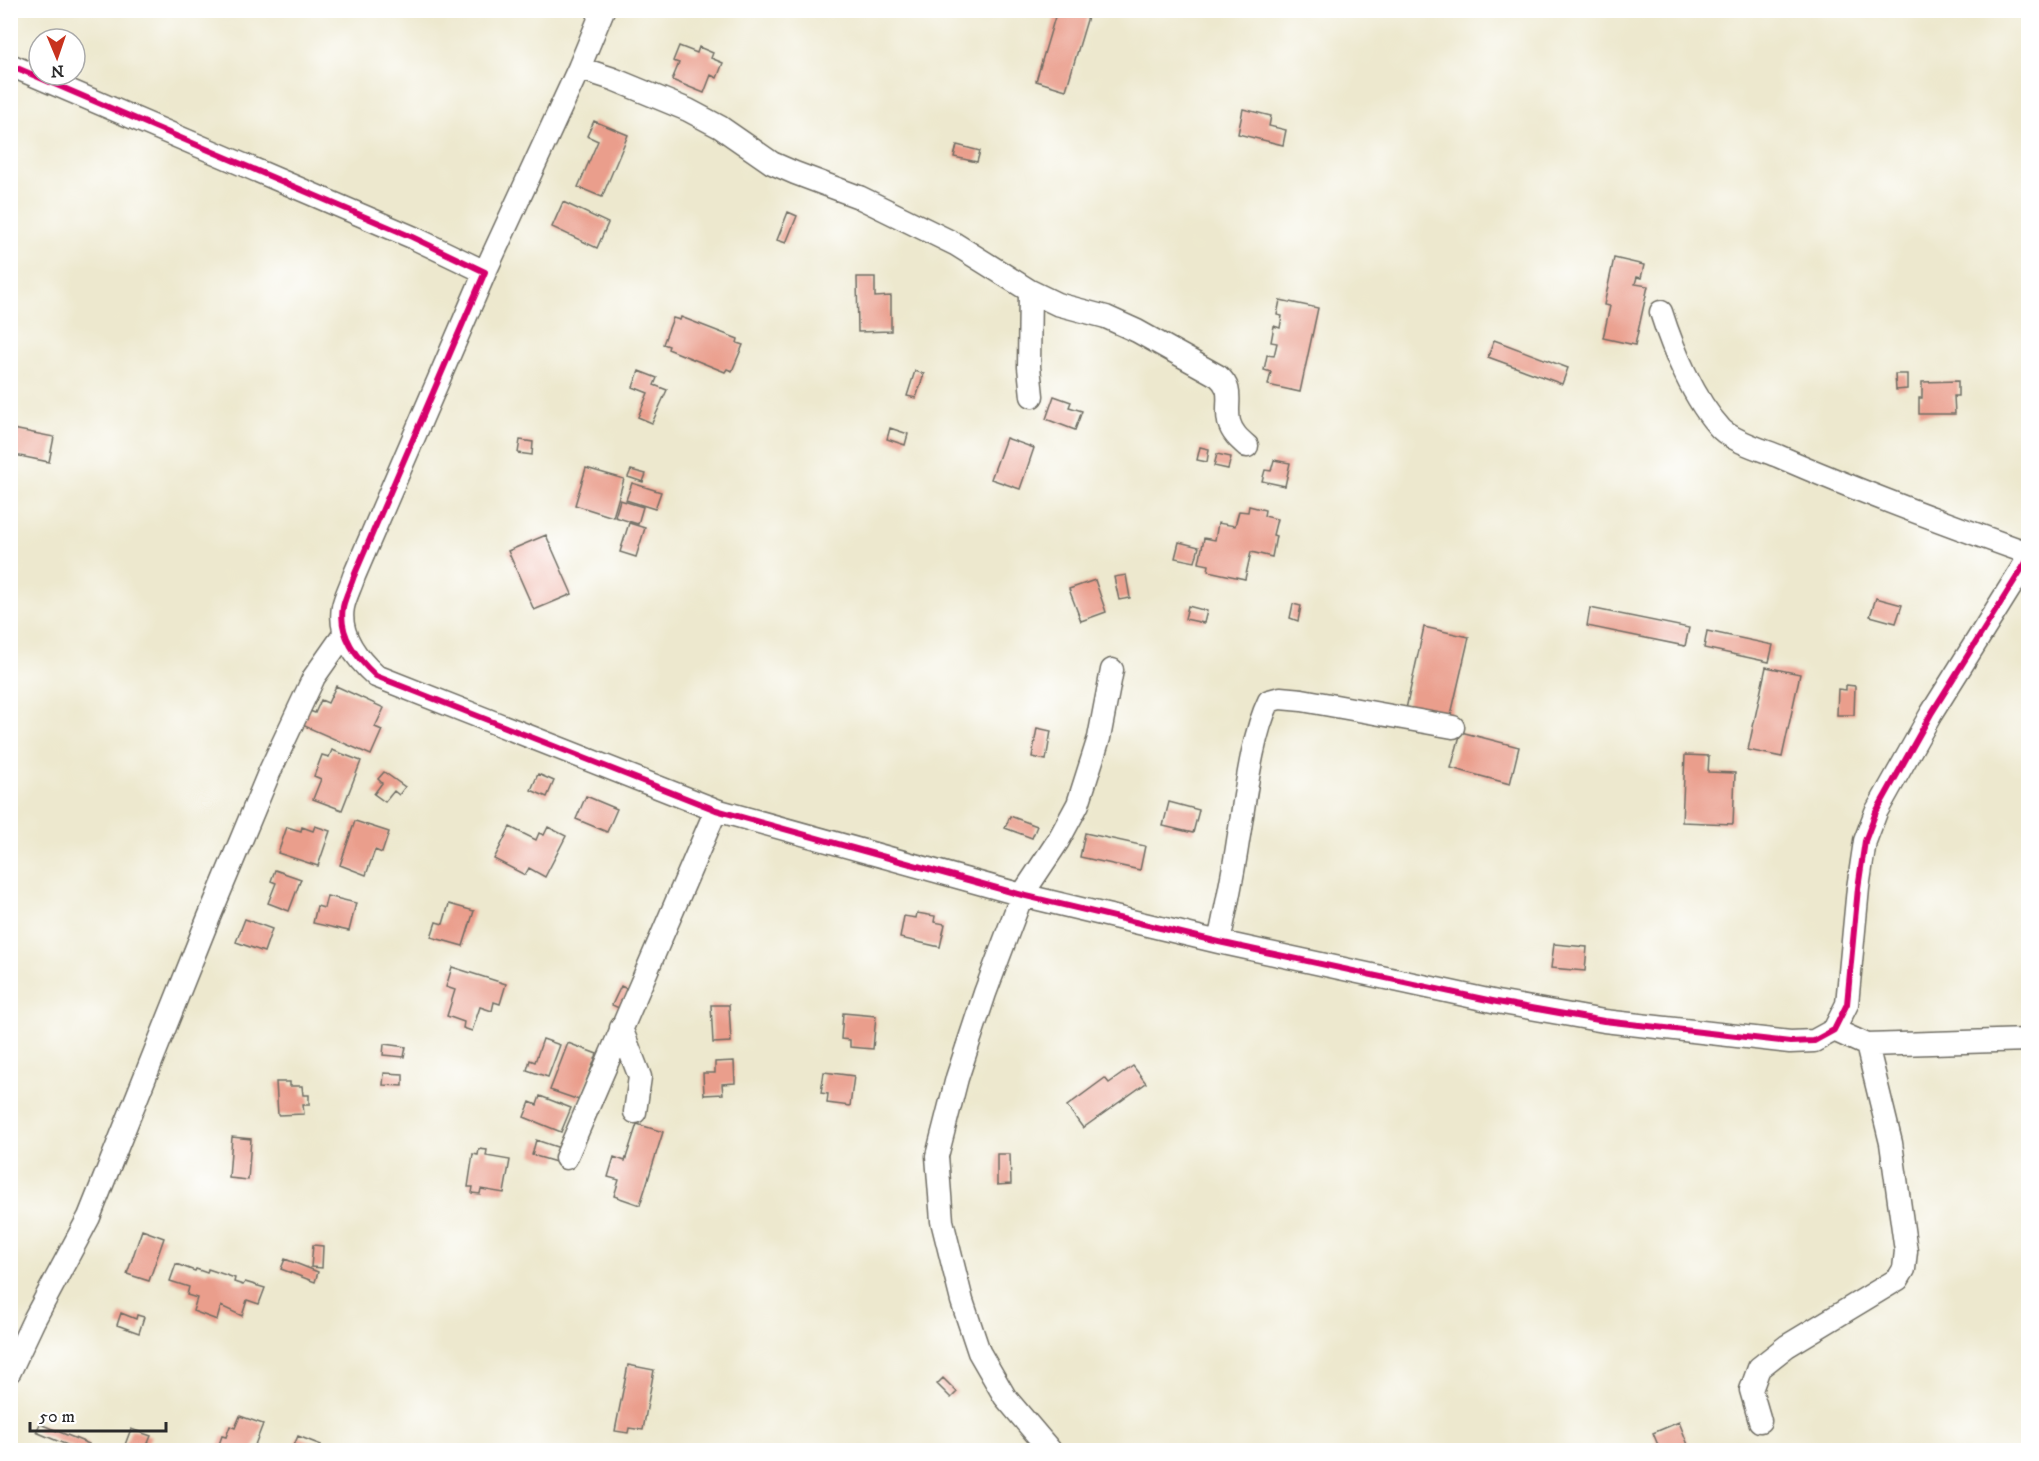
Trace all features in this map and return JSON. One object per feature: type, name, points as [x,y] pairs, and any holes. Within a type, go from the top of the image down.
[{"type":"street","points":[[603,10],[579,68],[484,272],[354,576],[343,608],[345,633],[352,651],[376,676],[716,810],[1022,895],[1219,942],[1497,1002],[1604,1021],[1790,1042],[1814,1041],[1834,1030],[1847,1004],[1865,841],[1876,812],[1931,714],[2028,559]]},
{"type":"street","points":[[10,65],[412,237],[484,272]]},
{"type":"street","points":[[579,68],[613,79],[688,110],[720,127],[772,163],[859,197],[955,244],[1030,291],[1058,304],[1106,316],[1218,375],[1225,382],[1228,391],[1229,423],[1235,435],[1247,446]]},
{"type":"street","points":[[1030,291],[1029,367],[1032,396]]},
{"type":"street","points":[[1661,312],[1686,374],[1722,430],[1814,472],[1932,519],[2028,553]]},
{"type":"street","points":[[10,1371],[34,1320],[89,1217],[269,773],[314,676],[345,633]]},
{"type":"street","points":[[1050,1450],[1005,1398],[979,1352],[962,1301],[942,1221],[937,1156],[957,1078],[985,993],[1022,895],[1058,841],[1078,804],[1099,738],[1112,670]]},
{"type":"street","points":[[1219,942],[1253,758],[1262,716],[1269,701],[1280,698],[1302,700],[1453,727]]},
{"type":"street","points":[[566,1158],[716,810]]},
{"type":"street","points":[[621,1028],[640,1077],[635,1112]]},
{"type":"street","points":[[1834,1030],[1867,1045],[2028,1040]]},
{"type":"street","points":[[1760,1421],[1751,1390],[1759,1368],[1787,1346],[1898,1280],[1904,1269],[1906,1251],[1891,1143],[1867,1045]]},
{"type":"building","points":[[1057,10],[1090,10],[1066,90],[1036,81]]},
{"type":"building","points":[[679,46],[697,53],[699,47],[713,53],[711,58],[723,63],[717,78],[711,75],[704,93],[672,80],[679,63],[673,61]]},
{"type":"building","points":[[1243,109],[1271,116],[1269,126],[1286,130],[1283,145],[1238,134]]},
{"type":"building","points":[[594,121],[628,135],[602,197],[578,187],[598,141],[587,136]]},
{"type":"building","points":[[957,145],[980,151],[977,162],[954,157]]},
{"type":"building","points":[[563,202],[608,223],[597,248],[552,227]]},
{"type":"building","points":[[788,212],[797,216],[786,243],[777,240]]},
{"type":"building","points":[[1614,258],[1644,265],[1641,278],[1637,277],[1635,284],[1648,286],[1635,345],[1603,338],[1610,306],[1604,305]]},
{"type":"building","points":[[857,277],[875,277],[875,297],[891,296],[891,331],[858,332]]},
{"type":"building","points":[[1280,300],[1318,308],[1300,392],[1268,385],[1271,372],[1264,370],[1267,355],[1274,356],[1277,343],[1271,342],[1274,326],[1280,328],[1282,316],[1277,315]]},
{"type":"building","points":[[681,317],[738,339],[737,343],[743,345],[732,371],[727,369],[725,372],[668,349],[669,346],[663,344],[673,318],[680,320]]},
{"type":"building","points":[[1494,340],[1568,368],[1562,384],[1488,357]]},
{"type":"building","points":[[639,371],[657,378],[654,385],[667,390],[652,423],[638,417],[648,393],[633,387]]},
{"type":"building","points":[[915,371],[924,374],[916,398],[907,396]]},
{"type":"building","points":[[1895,374],[1907,374],[1907,389],[1896,390]]},
{"type":"building","points":[[1958,381],[1958,396],[1954,396],[1955,414],[1919,414],[1922,382]]},
{"type":"building","points":[[1054,396],[1071,402],[1069,407],[1082,411],[1075,430],[1046,419]]},
{"type":"building","points":[[890,428],[908,434],[905,445],[887,439]]},
{"type":"building","points":[[13,429],[54,437],[49,462],[10,454]]},
{"type":"building","points":[[1006,438],[1034,448],[1020,489],[991,479]]},
{"type":"building","points":[[520,440],[533,442],[532,455],[518,453]]},
{"type":"building","points":[[1200,447],[1209,449],[1207,462],[1197,460]]},
{"type":"building","points":[[1217,454],[1231,457],[1228,469],[1214,466]]},
{"type":"building","points":[[1274,460],[1290,463],[1285,486],[1262,481],[1265,470],[1271,471]]},
{"type":"building","points":[[586,468],[624,479],[613,517],[575,505]]},
{"type":"building","points":[[631,470],[646,474],[643,482],[628,477]]},
{"type":"building","points":[[632,483],[661,492],[655,509],[626,500]]},
{"type":"building","points":[[620,500],[643,507],[638,524],[615,517]]},
{"type":"building","points":[[1249,506],[1265,510],[1264,516],[1277,519],[1273,535],[1276,536],[1272,557],[1251,552],[1245,579],[1208,571],[1209,565],[1199,563],[1204,538],[1215,540],[1218,523],[1235,526],[1239,511],[1248,512]]},
{"type":"building","points":[[629,523],[645,528],[636,557],[620,552]]},
{"type":"building","points":[[546,535],[572,594],[534,610],[508,551]]},
{"type":"building","points":[[1179,542],[1199,547],[1195,562],[1175,558]]},
{"type":"building","points":[[1126,575],[1130,598],[1119,600],[1114,577]]},
{"type":"building","points":[[1095,580],[1106,612],[1081,621],[1069,589]]},
{"type":"building","points":[[1876,598],[1902,605],[1896,623],[1870,616]]},
{"type":"building","points":[[1293,604],[1301,606],[1298,621],[1290,618]]},
{"type":"building","points":[[1188,606],[1207,611],[1204,623],[1185,619]]},
{"type":"building","points":[[1590,608],[1689,628],[1685,646],[1587,626]]},
{"type":"building","points":[[1424,627],[1469,637],[1450,719],[1406,709]]},
{"type":"building","points":[[1707,631],[1773,645],[1769,662],[1704,648]]},
{"type":"building","points":[[1766,667],[1800,674],[1782,757],[1748,750]]},
{"type":"building","points":[[1846,685],[1855,686],[1854,715],[1837,715],[1838,689],[1846,690]]},
{"type":"building","points":[[336,686],[384,708],[375,727],[382,730],[371,755],[300,724],[307,710],[315,713],[321,700],[328,703]]},
{"type":"building","points":[[1037,728],[1051,731],[1046,760],[1032,757]]},
{"type":"building","points":[[1461,732],[1519,747],[1510,784],[1451,768]]},
{"type":"building","points":[[332,750],[361,761],[342,810],[313,799],[321,779],[314,776],[322,755],[329,757]]},
{"type":"building","points":[[1685,755],[1709,756],[1708,772],[1735,773],[1733,824],[1682,822]]},
{"type":"building","points":[[384,772],[405,787],[399,795],[394,791],[385,802],[374,794],[382,783],[378,779]]},
{"type":"building","points":[[538,774],[554,781],[547,797],[531,790]]},
{"type":"building","points":[[586,796],[617,809],[607,832],[576,819]]},
{"type":"building","points":[[1169,802],[1199,810],[1193,833],[1163,826]]},
{"type":"building","points":[[1010,816],[1037,826],[1032,838],[1005,828]]},
{"type":"building","points":[[355,821],[389,832],[382,853],[375,850],[366,875],[340,865]]},
{"type":"building","points":[[315,826],[330,831],[318,866],[278,853],[287,827],[301,831],[302,827],[313,831]]},
{"type":"building","points":[[510,827],[536,840],[539,833],[544,835],[548,827],[566,836],[545,877],[529,868],[525,875],[494,859]]},
{"type":"building","points":[[1085,833],[1145,846],[1140,870],[1080,857]]},
{"type":"building","points":[[275,870],[301,879],[289,911],[268,903],[276,883],[271,881]]},
{"type":"building","points":[[327,896],[356,903],[349,931],[313,923],[317,906],[324,908]]},
{"type":"building","points":[[449,904],[474,911],[463,946],[431,937],[436,922],[443,924]]},
{"type":"building","points":[[917,913],[935,916],[934,922],[945,924],[940,947],[900,938],[904,916],[916,918]]},
{"type":"building","points":[[245,919],[272,929],[264,952],[236,942]]},
{"type":"building","points":[[1554,944],[1587,947],[1585,971],[1551,968]]},
{"type":"building","points":[[452,967],[506,984],[500,1004],[494,1002],[492,1011],[480,1007],[472,1031],[463,1028],[464,1022],[447,1016],[455,990],[446,987]]},
{"type":"building","points":[[621,986],[629,990],[621,1009],[612,1005]]},
{"type":"building","points":[[711,1005],[729,1005],[731,1042],[713,1043]]},
{"type":"building","points":[[843,1013],[876,1016],[873,1049],[850,1047],[850,1040],[841,1039]]},
{"type":"building","points":[[543,1039],[560,1045],[548,1077],[527,1070],[530,1060],[535,1062]]},
{"type":"building","points":[[568,1043],[597,1054],[579,1100],[550,1090]]},
{"type":"building","points":[[384,1044],[406,1047],[404,1057],[383,1055]]},
{"type":"building","points":[[734,1061],[735,1083],[722,1084],[723,1094],[704,1095],[703,1073],[715,1073],[715,1062]]},
{"type":"building","points":[[1133,1066],[1146,1083],[1083,1128],[1067,1106],[1105,1078],[1109,1083]]},
{"type":"building","points":[[824,1072],[854,1076],[850,1106],[827,1103],[828,1094],[821,1093]]},
{"type":"building","points":[[384,1073],[403,1074],[403,1086],[383,1085]]},
{"type":"building","points":[[276,1082],[290,1082],[290,1086],[302,1086],[303,1095],[309,1095],[309,1105],[303,1105],[304,1114],[278,1115]]},
{"type":"building","points":[[540,1096],[571,1108],[561,1132],[524,1117],[530,1102],[537,1105]]},
{"type":"building","points":[[637,1124],[663,1132],[640,1205],[614,1196],[619,1180],[608,1177],[614,1157],[625,1161]]},
{"type":"building","points":[[232,1137],[251,1139],[248,1180],[229,1178]]},
{"type":"building","points":[[536,1140],[560,1148],[556,1162],[532,1155]]},
{"type":"building","points":[[479,1149],[487,1150],[486,1156],[510,1160],[504,1193],[481,1189],[480,1194],[472,1193],[473,1187],[468,1187],[473,1154],[478,1155]]},
{"type":"building","points":[[997,1154],[1010,1154],[1011,1184],[997,1185]]},
{"type":"building","points":[[142,1230],[164,1238],[149,1281],[127,1274]]},
{"type":"building","points":[[313,1245],[323,1246],[322,1268],[311,1267]]},
{"type":"building","points":[[285,1259],[318,1272],[315,1282],[281,1269]]},
{"type":"building","points":[[176,1264],[207,1273],[208,1269],[235,1278],[234,1282],[243,1285],[245,1282],[265,1288],[259,1304],[247,1300],[242,1316],[221,1306],[217,1320],[193,1311],[197,1298],[187,1295],[189,1287],[170,1281]]},
{"type":"building","points":[[121,1313],[136,1319],[137,1315],[144,1317],[139,1333],[117,1325]]},
{"type":"building","points":[[628,1365],[654,1370],[643,1430],[629,1428],[628,1433],[615,1431]]},
{"type":"building","points":[[943,1378],[957,1392],[951,1398],[937,1384]]},
{"type":"building","points":[[240,1416],[263,1424],[253,1450],[217,1450],[222,1436],[226,1437],[230,1426],[235,1428]]},
{"type":"building","points":[[1679,1422],[1690,1450],[1660,1450],[1653,1433]]},
{"type":"building","points":[[40,1424],[89,1444],[86,1450],[79,1450],[36,1432]]},
{"type":"building","points":[[131,1429],[151,1436],[145,1450],[123,1450]]},
{"type":"building","points":[[298,1436],[321,1445],[318,1450],[292,1450]]},
{"type":"cycle path","points":[[10,65],[412,237],[485,272],[344,603],[342,617],[346,636],[355,654],[376,676],[716,810],[1022,895],[1219,942],[1497,1002],[1604,1021],[1790,1042],[1814,1041],[1834,1030],[1847,1004],[1865,841],[1876,812],[1931,714],[2028,559]]}]
